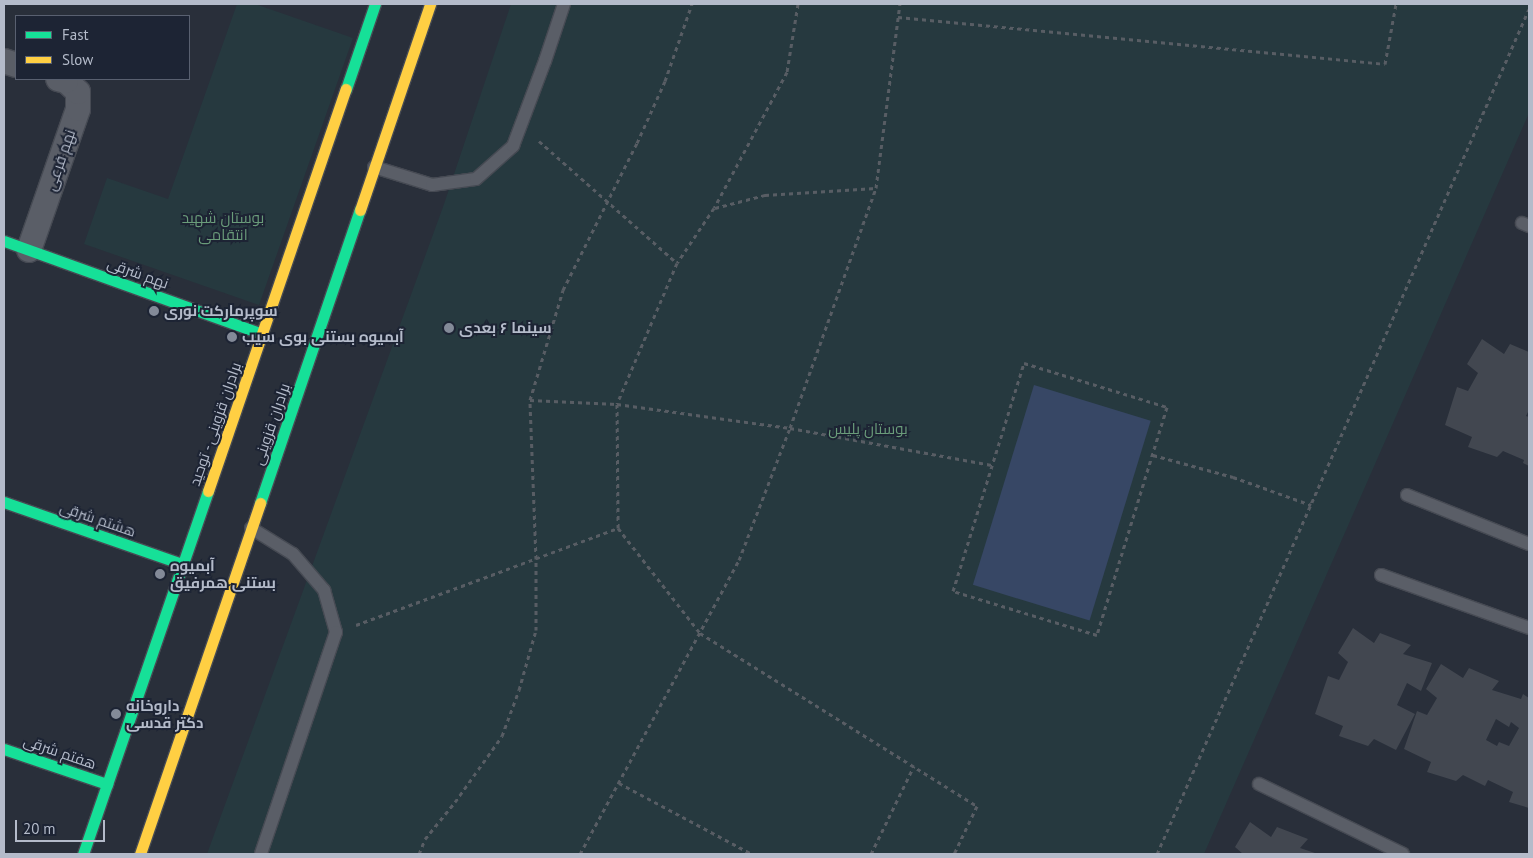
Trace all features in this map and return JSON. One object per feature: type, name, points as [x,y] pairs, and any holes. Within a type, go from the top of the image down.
[{"type":"main road","name":"برادران قزوینی","points":[[140,854],[430,4]]},
{"type":"main road","name":"برادران قزوینی - توحید","points":[[83,854],[262,334],[372,5]]},
{"type":"main road","name":"نهم شرقی","points":[[4,240],[262,334]]},
{"type":"main road","name":"هشتم شرقی","points":[[4,502],[182,564]]},
{"type":"main road","name":"هفتم شرقی","points":[[4,748],[107,784]]},
{"type":"street","name":"نهم فرعی","points":[[29,250],[78,109],[78,92],[61,80]]},
{"type":"lane","points":[[374,167],[432,185],[476,179],[513,146],[564,4]]},
{"type":"lane","points":[[1407,494],[1529,544]]},
{"type":"lane","points":[[251,528],[293,554],[324,590],[336,632],[261,854]]},
{"type":"lane","points":[[1381,575],[1529,628]]},
{"type":"lane","points":[[1260,784],[1403,854]]},
{"type":"path","points":[[419,854],[425,839],[455,802],[502,736],[520,690],[536,630],[536,559],[530,400],[563,290],[606,200],[637,143],[665,82],[692,4]]},
{"type":"path","points":[[798,4],[787,72],[714,208],[677,263],[617,404],[618,528],[700,632],[977,806],[954,854]]},
{"type":"path","points":[[580,854],[739,560],[790,428],[876,188],[900,4]]},
{"type":"path","points":[[898,17],[1385,64],[1396,4]]},
{"type":"path","points":[[1157,854],[1529,9]]},
{"type":"path","points":[[521,125],[677,263]]},
{"type":"path","points":[[714,208],[765,195],[876,188]]},
{"type":"path","points":[[1024,363],[1167,407],[1153,455],[1097,635],[953,591],[1024,363]]},
{"type":"path","points":[[530,400],[617,404],[790,428],[992,465]]},
{"type":"path","points":[[1153,455],[1233,477],[1311,505]]},
{"type":"path","points":[[336,632],[618,528]]},
{"type":"path","points":[[871,854],[914,766]]},
{"type":"path","points":[[619,782],[752,854]]},
{"type":"green space","name":"بوستان شهید انتقامی","points":[[237,4],[255,4],[353,38],[259,305],[84,244],[107,178],[168,199]]},
{"type":"green space","name":"بوستان پلیس","points":[[511,4],[1529,4],[1529,113],[1204,854],[207,854],[443,207]]},
{"type":"water","points":[[1034,385],[1151,421],[1090,621],[973,585]]},
{"type":"building","points":[[1482,339],[1504,354],[1510,344],[1529,352],[1529,410],[1526,416],[1529,417],[1529,466],[1523,463],[1524,460],[1503,451],[1497,457],[1468,447],[1472,437],[1445,425],[1457,387],[1468,391],[1478,373],[1467,364]]},
{"type":"building","points":[[1353,628],[1374,643],[1380,633],[1411,645],[1403,654],[1432,663],[1421,691],[1407,683],[1397,705],[1415,714],[1396,750],[1374,739],[1368,746],[1339,736],[1343,726],[1315,714],[1328,676],[1339,680],[1348,662],[1338,653]]},
{"type":"building","points":[[1441,664],[1463,678],[1469,668],[1499,681],[1492,690],[1521,699],[1523,694],[1529,698],[1529,808],[1509,802],[1513,792],[1488,780],[1485,786],[1463,775],[1456,781],[1427,772],[1431,762],[1404,749],[1417,711],[1427,715],[1437,698],[1426,689]],"holes":[[[1496,719],[1509,727],[1511,722],[1519,728],[1509,746],[1499,742],[1497,746],[1486,740]]]},
{"type":"building","points":[[1250,822],[1271,837],[1277,827],[1308,839],[1300,848],[1318,854],[1243,854],[1235,847]]},
{"type":"traffic: fast","points":[[346,89],[375,4]]},
{"type":"traffic: fast","points":[[260,503],[360,210]]},
{"type":"traffic: fast","points":[[4,241],[262,334]]},
{"type":"traffic: fast","points":[[83,854],[208,491]]},
{"type":"traffic: fast","points":[[4,502],[182,564]]},
{"type":"traffic: fast","points":[[4,749],[107,784]]},
{"type":"traffic: slow","points":[[360,210],[430,4]]},
{"type":"traffic: slow","points":[[208,491],[346,89]]},
{"type":"traffic: slow","points":[[140,854],[260,503]]},
{"type":"place","name":"سوپرمارکت نوری","points":[[154,311]]},
{"type":"place","name":"سینما ۶ بعدی","points":[[449,328]]},
{"type":"place","name":"آبمیوه بستنی بوی سیب","points":[[232,337]]},
{"type":"place","name":"آبمیوه بستنی همرفیق","points":[[160,574]]},
{"type":"place","name":"داروخانه دکتر قدسی","points":[[116,714]]}]
